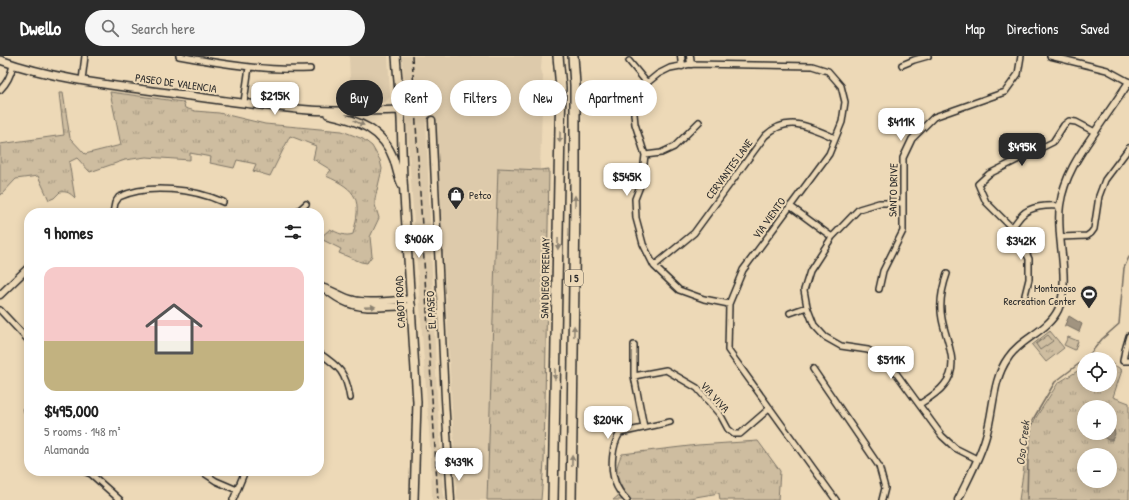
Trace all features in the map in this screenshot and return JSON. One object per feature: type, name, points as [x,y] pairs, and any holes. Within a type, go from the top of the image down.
[{"type":"highway","name":"SAN DIEGO FREEWAY","points":[[553,500],[552,479],[560,127],[558,56]]},
{"type":"highway","name":"I 5","points":[[571,500],[575,200],[575,85],[573,56]]},
{"type":"highway","points":[[548,500],[552,479]]},
{"type":"main road","name":"CABOT ROAD","points":[[396,56],[398,80]]},
{"type":"main road","name":"PASEO DE VALENCIA","points":[[0,60],[13,65],[56,75],[146,90],[308,110],[391,110]]},
{"type":"main road","points":[[308,110],[347,118],[370,128],[378,135],[389,149],[394,160],[398,178],[404,190]]},
{"type":"main road","name":"CABOT ROAD","points":[[400,116],[417,402],[414,500]]},
{"type":"street","points":[[82,80],[85,56]]},
{"type":"street","points":[[179,56],[249,67],[310,69]]},
{"type":"street","points":[[681,56],[682,66]]},
{"type":"street","points":[[690,56],[691,64]]},
{"type":"street","points":[[902,65],[928,56]]},
{"type":"street","name":"SANTO DRIVE","points":[[879,289],[883,271],[902,231],[903,158],[912,139],[934,117],[1005,92],[1018,74],[1021,56]]},
{"type":"street","points":[[958,500],[986,438],[992,418],[998,376],[1008,358],[1020,345],[1050,322],[1058,310],[1063,285],[1059,206],[1064,186],[1070,171],[1082,150],[1129,82],[1107,70],[1050,56]]},
{"type":"street","points":[[629,61],[645,80]]},
{"type":"street","name":"VIA VIENTO","points":[[651,80],[658,74],[670,68],[691,64],[812,66],[828,71],[841,86],[845,102],[842,122],[829,154],[743,270],[730,304],[728,350],[836,500]]},
{"type":"street","points":[[0,90],[11,74],[13,65]]},
{"type":"street","points":[[244,102],[249,67]]},
{"type":"street","name":"VIA VIENTO","points":[[634,116],[635,124],[645,155]]},
{"type":"street","name":"EL PASEO","points":[[432,120],[451,500]]},
{"type":"street","points":[[1025,295],[1029,279],[1029,259],[1019,237],[986,202],[978,184],[989,174],[1053,142],[1064,125],[1069,121],[1076,122],[1095,132]]},
{"type":"street","points":[[699,122],[674,147],[661,153],[645,155],[642,181],[635,200],[636,218],[643,244],[654,266],[679,290],[704,299],[730,304]]},
{"type":"street","name":"CERVANTES LANE","points":[[654,266],[694,233],[765,136],[772,130],[789,123],[798,124],[835,138]]},
{"type":"street","points":[[1060,237],[1087,236],[1091,233],[1094,229],[1099,196],[1105,180],[1129,148]]},
{"type":"street","points":[[114,208],[119,197],[152,189],[201,194],[223,202]]},
{"type":"street","points":[[902,203],[879,203],[859,209],[832,237],[810,271],[804,290],[807,307],[814,325],[825,337],[841,346],[868,350],[888,362],[942,436],[955,448],[977,459]]},
{"type":"street","points":[[302,208],[306,204]]},
{"type":"street","points":[[1012,228],[1023,214],[1038,207],[1049,205],[1059,206]]},
{"type":"street","points":[[790,206],[832,237]]},
{"type":"street","points":[[0,295],[24,272]]},
{"type":"street","points":[[920,404],[944,385],[948,380],[952,367],[952,356],[942,313],[942,291],[947,274]]},
{"type":"street","points":[[324,287],[353,300],[362,302],[412,302]]},
{"type":"street","points":[[790,313],[807,307]]},
{"type":"street","points":[[0,310],[24,336]]},
{"type":"street","points":[[1126,361],[1125,350],[1129,336]]},
{"type":"street","points":[[634,345],[634,376],[644,427]]},
{"type":"street","points":[[324,357],[339,368],[348,385],[350,398]]},
{"type":"street","points":[[813,369],[879,466],[885,488],[882,500]]},
{"type":"street","name":"VIA VIVA","points":[[634,376],[666,370],[696,388],[721,416],[728,429],[734,434],[740,434],[770,408]]},
{"type":"street","points":[[626,500],[621,495],[614,482],[612,466],[617,437],[620,433],[670,422]]},
{"type":"street","points":[[93,476],[120,500]]},
{"type":"street","points":[[208,476],[237,490]]},
{"type":"street","points":[[233,500],[243,476]]},
{"type":"shaded area","points":[[349,56],[388,56],[390,97],[385,102],[383,102],[383,80],[350,80]]},
{"type":"shaded area","points":[[402,56],[542,56],[541,69],[543,80],[519,80],[519,116],[542,116],[540,170],[498,168],[487,500],[457,500],[436,121],[426,122],[437,398],[444,500],[432,500],[431,458],[406,116],[442,116],[442,80],[404,80]]},
{"type":"shaded area","points":[[1069,316],[1082,324],[1079,332],[1067,326],[1064,327]]},
{"type":"green space","points":[[110,92],[183,102],[185,108],[195,111],[219,113],[265,124],[342,131],[363,139],[372,146],[380,160],[382,169],[375,199],[375,205],[379,218],[370,237],[372,256],[367,263],[361,262],[339,253],[341,249],[324,240],[324,234],[330,229],[344,235],[353,234],[356,222],[357,204],[351,192],[345,186],[326,176],[331,170],[313,159],[316,146],[290,136],[270,176],[253,171],[256,164],[237,160],[234,168],[210,163],[211,157],[190,153],[190,160],[146,157],[125,160],[90,172],[77,158],[69,162],[75,198],[68,193],[60,192],[54,198],[49,200],[38,176],[16,179],[0,196],[0,144],[64,135],[59,93],[63,93],[70,138],[85,154],[121,145]]},
{"type":"green space","points":[[498,168],[549,169],[544,462],[541,500],[487,500]]},
{"type":"green space","points":[[1050,331],[1064,348],[1046,362],[1032,345]]},
{"type":"green space","points":[[1048,335],[1053,341],[1040,350],[1036,344]]},
{"type":"green space","points":[[1068,337],[1078,341],[1075,350],[1064,345]]},
{"type":"green space","points":[[1117,367],[1122,370],[1117,385]]},
{"type":"green space","points":[[1077,371],[1077,392],[1115,392],[1113,397],[1129,403],[1129,500],[1019,500],[1030,427],[1058,383]]},
{"type":"green space","points":[[758,441],[780,471],[778,500],[720,500],[719,493],[678,500],[613,500],[624,491],[617,473],[619,459],[622,454],[698,445]]},
{"type":"waterway","name":"Oso Creek","points":[[1092,352],[1102,339],[1119,324],[1124,268],[1129,257]]},
{"type":"waterway","name":"Oso Creek","points":[[1027,500],[1028,459],[1032,421],[1055,382],[1077,365]]},
{"type":"railway","points":[[412,56],[438,500]]},
{"type":"place","name":"Petco","points":[[456,210]]},
{"type":"place","name":"Montanoso Recreation Center","points":[[1089,309]]}]
